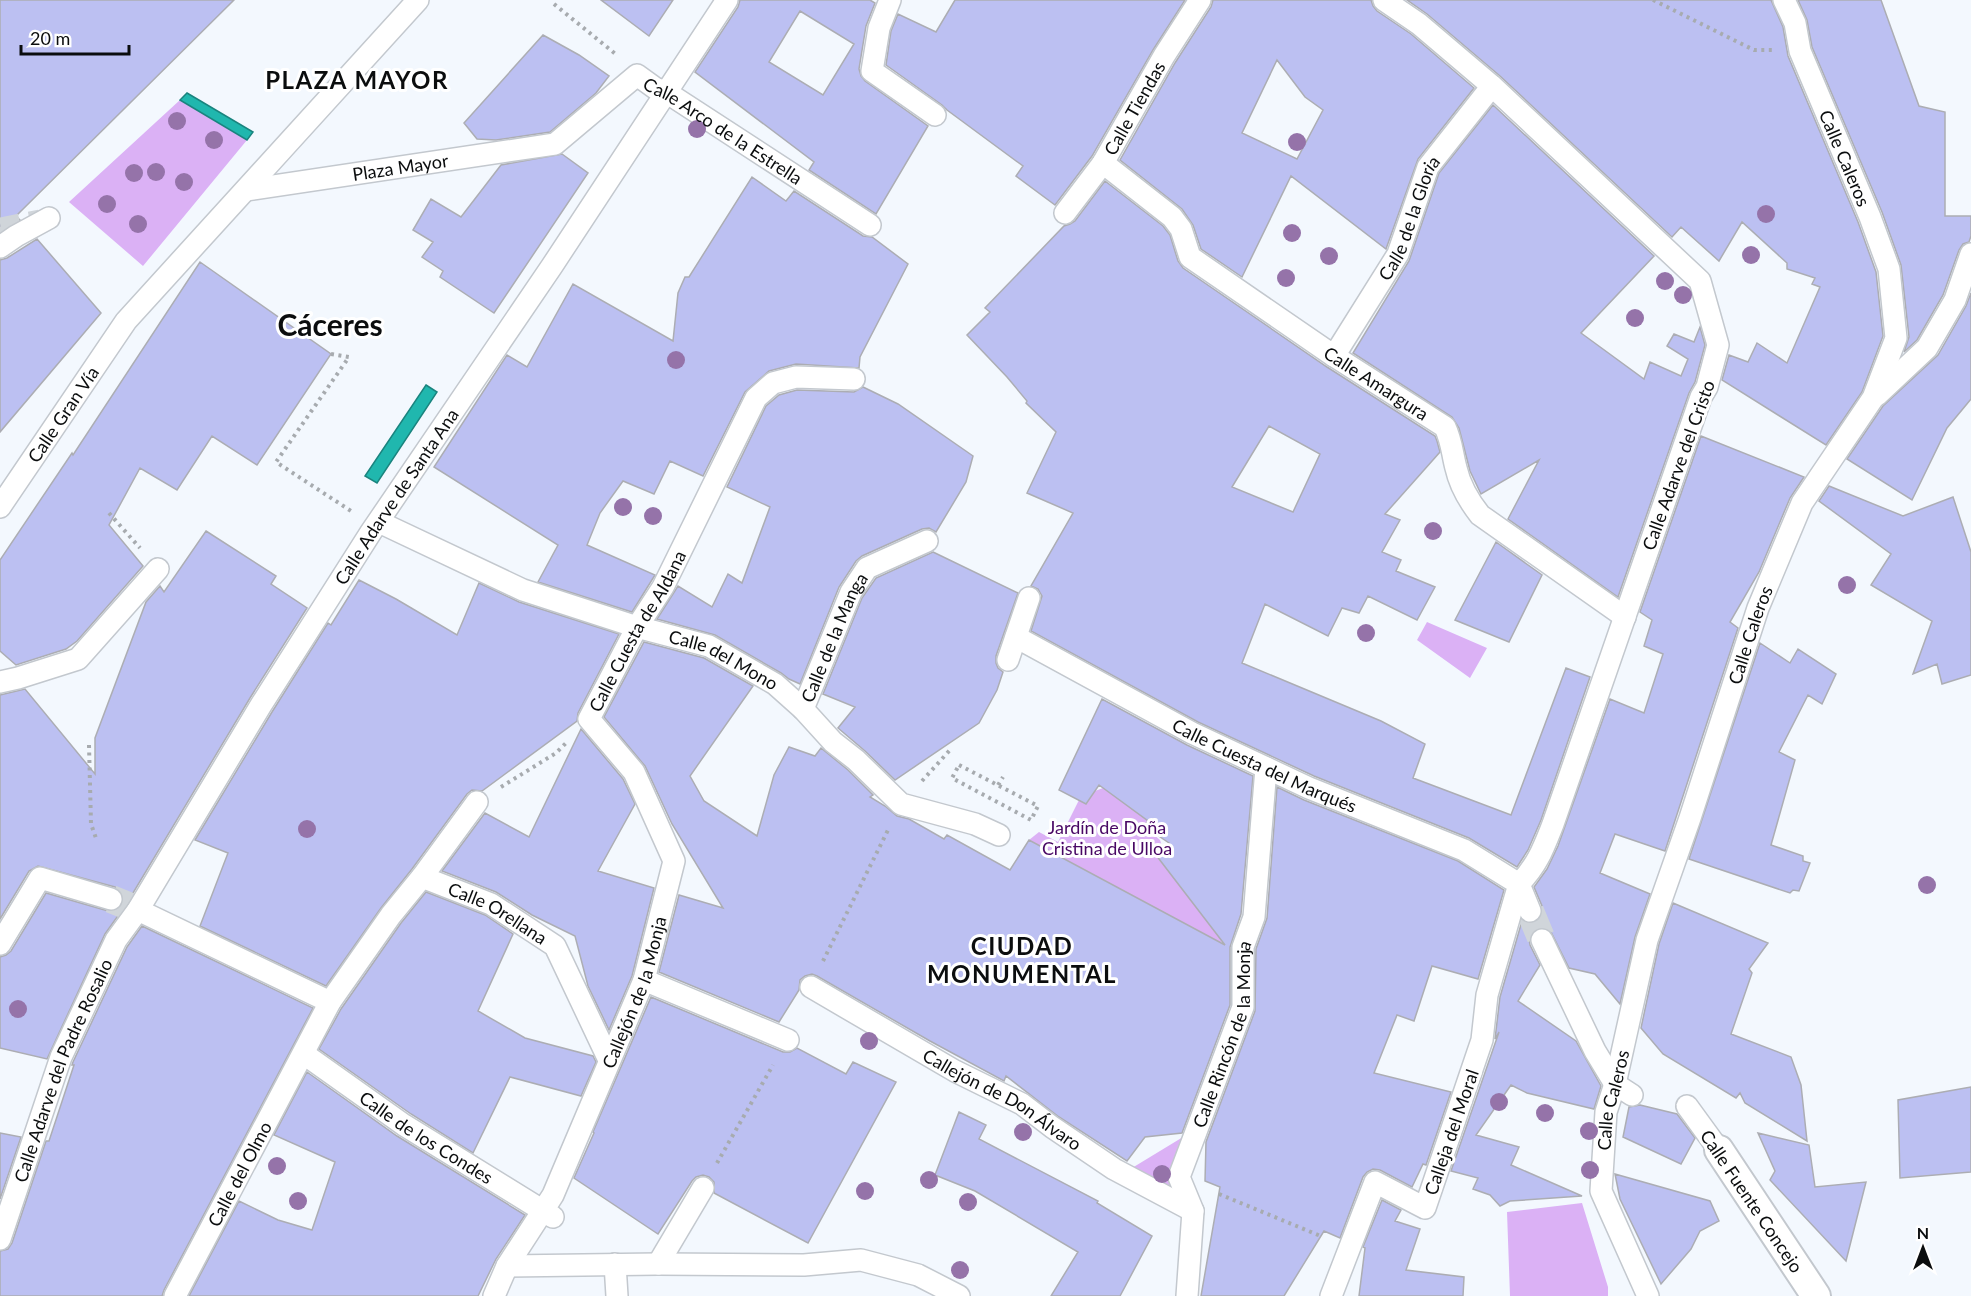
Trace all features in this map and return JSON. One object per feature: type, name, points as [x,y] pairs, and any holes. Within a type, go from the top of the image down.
[{"type":"street","name":"Calle Gran Vía","points":[[0,507],[126,321],[418,0]]},
{"type":"street","name":"Calle Adarve de Santa Ana","points":[[138,909],[261,705],[379,522],[546,275],[727,0]]},
{"type":"street","points":[[890,0],[879,28],[872,71],[935,116]]},
{"type":"street","name":"Calle Tiendas","points":[[1065,213],[1103,163],[1164,56],[1200,0]]},
{"type":"street","name":"Calle Adarve del Cristo","points":[[1384,0],[1419,24],[1492,86],[1700,281],[1718,345],[1707,387],[1701,397],[1541,853],[1533,869],[1519,884]]},
{"type":"street","name":"Calle Caleros","points":[[1648,1296],[1601,1191],[1606,1112],[1624,1089],[1647,940],[1690,818],[1758,608],[1802,503],[1874,398],[1896,338],[1889,269],[1800,51],[1795,23],[1784,0]]},
{"type":"street","name":"Calle Arco de la Estrella","points":[[555,144],[638,75],[870,225]]},
{"type":"street","name":"Calle de la Gloria","points":[[1334,356],[1398,254],[1428,167],[1492,86]]},
{"type":"street","name":"Plaza Mayor","points":[[246,190],[555,144]]},
{"type":"street","name":"Calle Amargura","points":[[1103,163],[1172,217],[1181,230],[1190,257],[1334,356],[1445,427],[1452,441],[1456,469],[1467,499],[1480,515],[1625,617]]},
{"type":"street","points":[[0,247],[49,218]]},
{"type":"street","points":[[1874,398],[1927,348],[1955,300],[1967,274],[1971,254]]},
{"type":"street","name":"Calle Cuesta de Aldana","points":[[589,719],[636,627],[663,587],[756,398],[773,383],[796,377],[854,379]]},
{"type":"street","name":"Calle del Mono","points":[[379,522],[523,590],[636,627],[709,646],[775,684],[803,709]]},
{"type":"street","name":"Calle de la Manga","points":[[901,804],[856,760],[833,742],[803,709],[851,592],[867,568],[927,541]]},
{"type":"street","points":[[8,680],[78,658],[158,569]]},
{"type":"street","points":[[1008,660],[1029,598]]},
{"type":"street","name":"Calle Cuesta del Marqués","points":[[1016,637],[1192,733],[1310,788],[1464,850],[1519,884]]},
{"type":"street","name":"Callejón de la Monja","points":[[494,1296],[507,1266],[549,1213],[553,1195],[644,980],[674,861],[634,772],[589,719]]},
{"type":"street","name":"Calle Rincón de la Monja","points":[[1179,1178],[1243,1007],[1243,947],[1254,917],[1266,768]]},
{"type":"street","points":[[304,1054],[330,1002],[477,802]]},
{"type":"street","points":[[901,804],[975,824],[999,835]]},
{"type":"street","name":"Calle Orellana","points":[[422,877],[491,904],[555,946],[609,1060]]},
{"type":"street","points":[[0,944],[40,878],[111,899]]},
{"type":"street","points":[[1519,884],[1530,911]]},
{"type":"street","name":"Calleja del Moral","points":[[1331,1296],[1375,1182],[1425,1208],[1482,1040],[1487,995],[1519,884]]},
{"type":"street","points":[[138,909],[330,1002]]},
{"type":"street","name":"Calle Adarve del Padre Rosalio","points":[[0,1239],[61,1057],[116,940],[138,909]]},
{"type":"street","points":[[1542,940],[1595,1051],[1624,1089]]},
{"type":"street","points":[[644,980],[788,1040]]},
{"type":"street","name":"Callejón de Don Álvaro","points":[[811,987],[954,1071],[1022,1104],[1114,1169],[1192,1211]]},
{"type":"street","name":"Calle de los Condes","points":[[304,1054],[404,1125],[549,1213]]},
{"type":"street","name":"Calle del Olmo","points":[[175,1296],[304,1054]]},
{"type":"street","name":"Calle Fuente Concejo","points":[[1687,1106],[1816,1296]]},
{"type":"street","points":[[1179,1178],[1192,1211],[1187,1296]]},
{"type":"street","points":[[658,1264],[703,1188]]},
{"type":"street","points":[[507,1266],[804,1265],[861,1260],[918,1275],[959,1296]]},
{"type":"street","points":[[615,1264],[617,1296]]},
{"type":"path","points":[[1653,0],[1754,50],[1800,51]]},
{"type":"path","points":[[554,4],[638,75]]},
{"type":"path","points":[[331,354],[349,357],[276,462],[352,511],[348,516]]},
{"type":"path","points":[[109,513],[158,569]]},
{"type":"path","name":"Calle Cuesta de Aldana","points":[[477,802],[556,753],[589,719]]},
{"type":"path","points":[[89,745],[91,824],[97,841]]},
{"type":"path","points":[[901,804],[950,750]]},
{"type":"path","points":[[959,765],[998,785],[1038,806],[1031,820],[952,778],[959,765]]},
{"type":"path","points":[[998,785],[1003,777]]},
{"type":"path","points":[[1179,1178],[1349,1248]]},
{"type":"green space","points":[[180,100],[247,140],[143,266],[69,202]]},
{"type":"green space","points":[[1427,622],[1487,648],[1470,678],[1417,640]]},
{"type":"green space","name":"Jardín de Doña Cristina de Ulloa","points":[[1103,788],[1149,819],[1144,826],[1160,840],[1163,849],[1156,855],[1161,862],[1222,900],[1232,913],[1221,943],[1029,840],[1039,832],[1058,842],[1079,800],[1086,804],[1095,791]]},
{"type":"green space","points":[[1183,1137],[1175,1193],[1132,1168]]},
{"type":"green space","points":[[1582,1203],[1608,1287],[1608,1296],[1510,1296],[1507,1212]]},
{"type":"shaded area","points":[[187,93],[253,132],[247,140],[180,100]]},
{"type":"shaded area","points":[[426,385],[437,392],[377,483],[365,476]]},
{"type":"building","points":[[0,0],[234,0],[16,216],[20,220],[0,232]]},
{"type":"building","points":[[601,0],[673,0],[649,36]]},
{"type":"building","points":[[740,0],[870,0],[875,3],[866,26],[859,69],[861,76],[928,126],[876,214],[809,170],[814,162],[695,72],[738,7]],"holes":[[[800,11],[854,44],[823,95],[769,62]]]},
{"type":"building","points":[[955,0],[1185,0],[1153,50],[1092,156],[1055,205],[1016,176],[1023,166],[886,65],[891,31],[898,14],[936,32]]},
{"type":"building","points":[[1213,0],[1371,0],[1377,11],[1411,34],[1474,88],[1418,159],[1386,249],[1291,176],[1242,277],[1201,249],[1193,225],[1182,209],[1120,160],[1175,63],[1211,7]],"holes":[[[1277,60],[1305,97],[1323,110],[1297,159],[1242,133]]]},
{"type":"building","points":[[1407,0],[1771,0],[1783,27],[1788,56],[1858,222],[1876,272],[1883,336],[1862,392],[1826,445],[1722,380],[1729,355],[1748,362],[1757,343],[1787,363],[1820,287],[1812,284],[1815,278],[1787,269],[1787,263],[1742,222],[1719,261],[1681,227],[1672,237],[1500,76],[1427,14]]},
{"type":"building","points":[[1798,0],[1881,0],[1919,106],[1945,112],[1945,216],[1971,216],[1971,236],[1969,242],[1963,244],[1959,250],[1943,295],[1917,340],[1904,352],[1909,337],[1901,265],[1882,212],[1812,47],[1807,20]]},
{"type":"building","points":[[543,35],[579,55],[609,76],[596,93],[550,132],[496,140],[477,139],[464,123]]},
{"type":"building","points":[[1493,105],[1654,256],[1581,333],[1644,379],[1650,362],[1681,376],[1688,359],[1667,346],[1674,334],[1694,342],[1700,327],[1705,345],[1695,382],[1689,393],[1618,597],[1508,519],[1539,460],[1481,494],[1470,471],[1459,428],[1452,417],[1353,353],[1409,261],[1439,173]]},
{"type":"building","points":[[562,154],[588,173],[494,313],[440,277],[443,271],[422,257],[433,242],[413,230],[431,199],[461,217],[501,165]]},
{"type":"building","points":[[752,177],[786,201],[794,191],[863,236],[872,237],[908,264],[860,357],[859,368],[796,364],[769,371],[745,392],[703,476],[670,461],[654,494],[623,481],[600,513],[587,545],[655,575],[632,612],[538,582],[558,545],[434,467],[507,355],[527,367],[573,284],[673,341],[678,293],[685,277],[689,277]]},
{"type":"building","points":[[1105,181],[1163,226],[1170,235],[1178,261],[1183,268],[1327,367],[1435,436],[1440,452],[1385,514],[1400,520],[1382,552],[1401,560],[1396,571],[1435,587],[1417,620],[1368,596],[1359,613],[1342,608],[1328,636],[1265,604],[1242,663],[1381,721],[1425,744],[1413,778],[1511,815],[1566,668],[1590,677],[1541,820],[1528,850],[1517,867],[1469,838],[1314,776],[1198,722],[1031,631],[1042,596],[1038,589],[1031,586],[1073,513],[1027,493],[1056,432],[1026,403],[1027,401],[1007,377],[967,335],[990,312],[985,308],[1064,226],[1075,221]],"holes":[[[1269,426],[1320,454],[1293,512],[1232,487]]]},
{"type":"building","points":[[37,239],[101,313],[0,432],[0,260]]},
{"type":"building","points":[[200,262],[331,354],[257,465],[212,436],[177,490],[140,468],[109,525],[143,566],[77,641],[66,649],[16,665],[0,651],[0,560],[72,453],[73,455]]},
{"type":"building","points":[[1971,293],[1971,399],[1947,428],[1912,500],[1847,459],[1883,406],[1938,355]]},
{"type":"building","points":[[863,387],[898,404],[973,456],[966,482],[936,532],[929,528],[922,529],[862,556],[856,561],[839,587],[800,684],[715,635],[657,619],[678,586],[712,607],[728,574],[742,583],[770,507],[727,487],[766,406],[779,395],[797,390],[854,392]]},
{"type":"building","points":[[1701,436],[1804,477],[1790,498],[1759,572],[1730,622],[1738,628],[1665,851],[1615,834],[1600,873],[1650,894],[1635,937],[1620,1004],[1595,974],[1569,968],[1550,930],[1542,927],[1531,933],[1530,945],[1540,965],[1518,1001],[1576,1041],[1601,1086],[1594,1109],[1527,1093],[1511,1085],[1476,1135],[1519,1147],[1511,1165],[1582,1196],[1510,1201],[1500,1206],[1490,1195],[1473,1189],[1478,1178],[1451,1171],[1499,1032],[1495,1039],[1500,997],[1522,921],[1534,923],[1540,919],[1542,906],[1534,887],[1547,869],[1558,846],[1610,699],[1644,713],[1663,654],[1644,646],[1652,620],[1640,612]]},
{"type":"building","points":[[1829,486],[1903,516],[1953,497],[1971,552],[1971,675],[1942,684],[1937,664],[1913,674],[1932,621],[1871,585],[1891,554],[1819,501]]},
{"type":"building","points":[[206,531],[276,576],[271,584],[307,608],[127,903],[105,934],[47,1059],[0,1048],[0,957],[11,951],[46,893],[108,911],[119,909],[123,903],[123,897],[121,891],[115,887],[38,866],[29,871],[0,919],[0,695],[25,689],[95,774],[95,738],[146,602],[160,586],[164,592]]},
{"type":"building","points":[[1496,542],[1542,575],[1509,642],[1455,620]]},
{"type":"building","points":[[933,552],[1018,593],[996,656],[998,668],[1003,672],[997,690],[979,723],[895,780],[838,728],[855,707],[823,694],[862,598],[876,578]]},
{"type":"building","points":[[359,580],[457,635],[479,583],[519,602],[619,634],[578,713],[577,721],[482,791],[472,790],[467,794],[381,908],[326,986],[200,926],[228,853],[195,840],[328,623],[331,625]]},
{"type":"building","points":[[644,642],[704,658],[753,686],[690,776],[704,801],[757,836],[774,775],[789,747],[815,756],[821,748],[873,795],[870,797],[897,816],[909,819],[944,839],[947,835],[1010,870],[1029,840],[1225,945],[1156,855],[1169,843],[1144,826],[1148,821],[1099,785],[1086,804],[1059,790],[1102,699],[1187,745],[1253,776],[1241,914],[1230,947],[1230,1005],[1182,1133],[1145,1137],[1127,1161],[1059,1117],[1006,1076],[1004,1081],[812,974],[800,980],[799,990],[779,1022],[659,972],[679,895],[723,908],[672,824],[645,766],[604,717]]},
{"type":"building","points":[[1760,643],[1790,663],[1798,649],[1836,674],[1822,704],[1808,695],[1779,752],[1795,760],[1771,845],[1803,856],[1803,861],[1810,863],[1799,891],[1793,890],[1790,893],[1689,859]]},
{"type":"building","points":[[581,729],[623,779],[635,804],[598,871],[654,888],[632,976],[609,1030],[588,986],[575,936],[532,915],[496,892],[442,871],[485,813],[529,837]]},
{"type":"building","points":[[1277,787],[1304,800],[1458,861],[1504,890],[1478,979],[1432,966],[1414,1021],[1397,1015],[1374,1073],[1451,1092],[1426,1165],[1423,1164],[1412,1187],[1380,1170],[1373,1169],[1367,1172],[1363,1177],[1340,1238],[1324,1231],[1284,1296],[1201,1296],[1220,1187],[1205,1181],[1206,1142],[1255,1011],[1256,949],[1267,918]]},
{"type":"building","points":[[426,892],[485,915],[513,934],[478,1011],[525,1038],[593,1056],[596,1062],[581,1096],[510,1077],[473,1153],[411,1114],[319,1049],[341,1009],[401,923]]},
{"type":"building","points":[[1673,903],[1768,943],[1749,969],[1752,973],[1731,1034],[1791,1057],[1801,1085],[1807,1141],[1745,1103],[1740,1093],[1736,1098],[1663,1054],[1641,1028],[1659,944]]},
{"type":"building","points":[[142,926],[313,1008],[162,1296],[0,1296],[0,1251],[8,1249],[12,1243],[46,1141],[49,1141],[74,1065],[72,1065],[73,1062],[127,947]]},
{"type":"building","points":[[651,997],[783,1052],[790,1052],[797,1048],[846,1074],[853,1062],[896,1082],[808,1243],[714,1193],[714,1182],[703,1175],[692,1181],[658,1234],[574,1178]]},
{"type":"building","points":[[307,1072],[397,1136],[525,1215],[496,1259],[478,1296],[189,1296],[239,1201],[278,1220],[312,1230],[335,1162],[274,1135]]},
{"type":"building","points":[[1971,1087],[1971,1172],[1900,1178],[1898,1100]]},
{"type":"building","points":[[1640,1105],[1677,1114],[1695,1138],[1681,1164],[1623,1137],[1629,1107]]},
{"type":"building","points":[[959,1112],[986,1125],[979,1139],[1098,1201],[1097,1203],[1152,1236],[1120,1296],[1051,1296],[1078,1252],[975,1191],[935,1175]]},
{"type":"building","points":[[0,1133],[21,1137],[0,1199]]},
{"type":"building","points":[[1758,1133],[1809,1145],[1815,1187],[1866,1182],[1846,1261],[1770,1180],[1775,1171]]},
{"type":"building","points":[[1615,1174],[1710,1201],[1719,1221],[1700,1231],[1691,1249],[1661,1284],[1620,1199]]},
{"type":"building","points":[[1382,1200],[1401,1210],[1395,1221],[1420,1229],[1406,1270],[1464,1277],[1463,1296],[1359,1296],[1365,1248],[1363,1247]]},
{"type":"tunnel","points":[[0,227],[40,220]]},
{"type":"tunnel","points":[[111,899],[138,910]]},
{"type":"tunnel","points":[[1530,911],[1542,940]]},
{"type":"district","name":"PLAZA MAYOR","points":[[357,79]]},
{"type":"district","name":"Cáceres","points":[[330,324]]},
{"type":"district","name":"CIUDAD MONUMENTAL","points":[[1022,959]]}]
